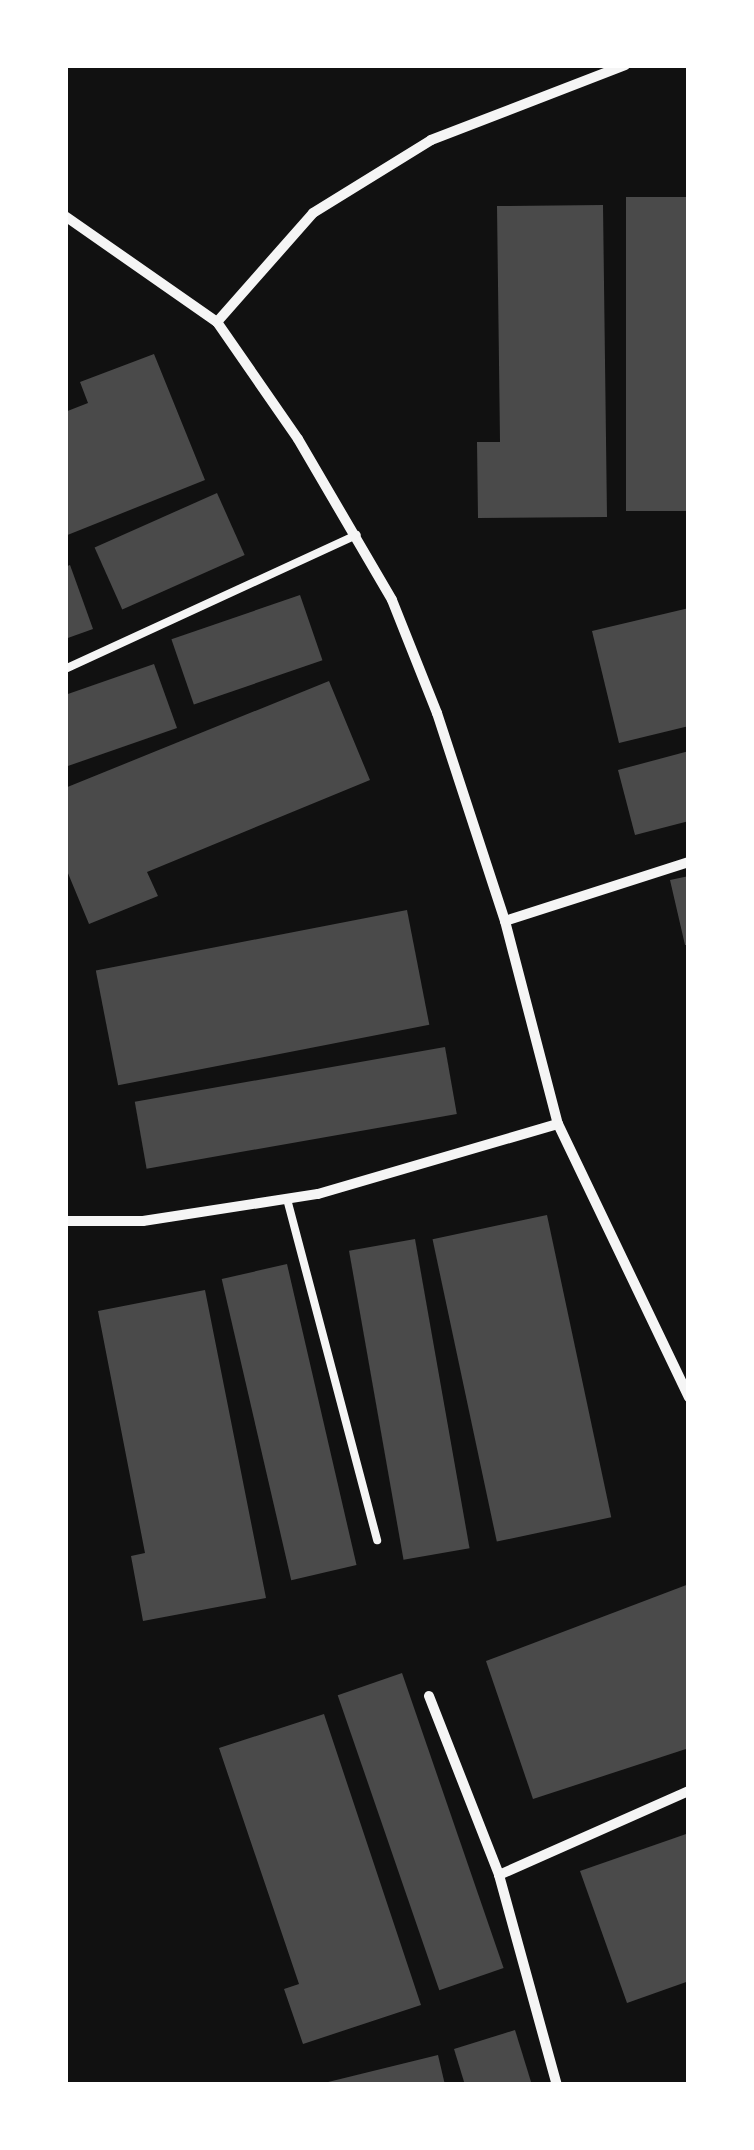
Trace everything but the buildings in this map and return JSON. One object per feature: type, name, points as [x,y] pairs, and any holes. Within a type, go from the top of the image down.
[{"type":"street","points":[[216,322],[313,213],[431,140],[625,65]]},
{"type":"street","points":[[65,216],[216,322],[357,535],[392,600],[437,713],[505,922],[558,1124],[689,1398]]},
{"type":"street","points":[[505,922],[689,862]]},
{"type":"street","points":[[65,1220],[142,1220],[288,1198],[558,1124]]},
{"type":"street","points":[[429,1696],[499,1875],[557,2085]]},
{"type":"street","points":[[499,1875],[689,1791]]},
{"type":"lane","points":[[65,669],[357,535]]},
{"type":"lane","points":[[288,1198],[378,1540]]}]
